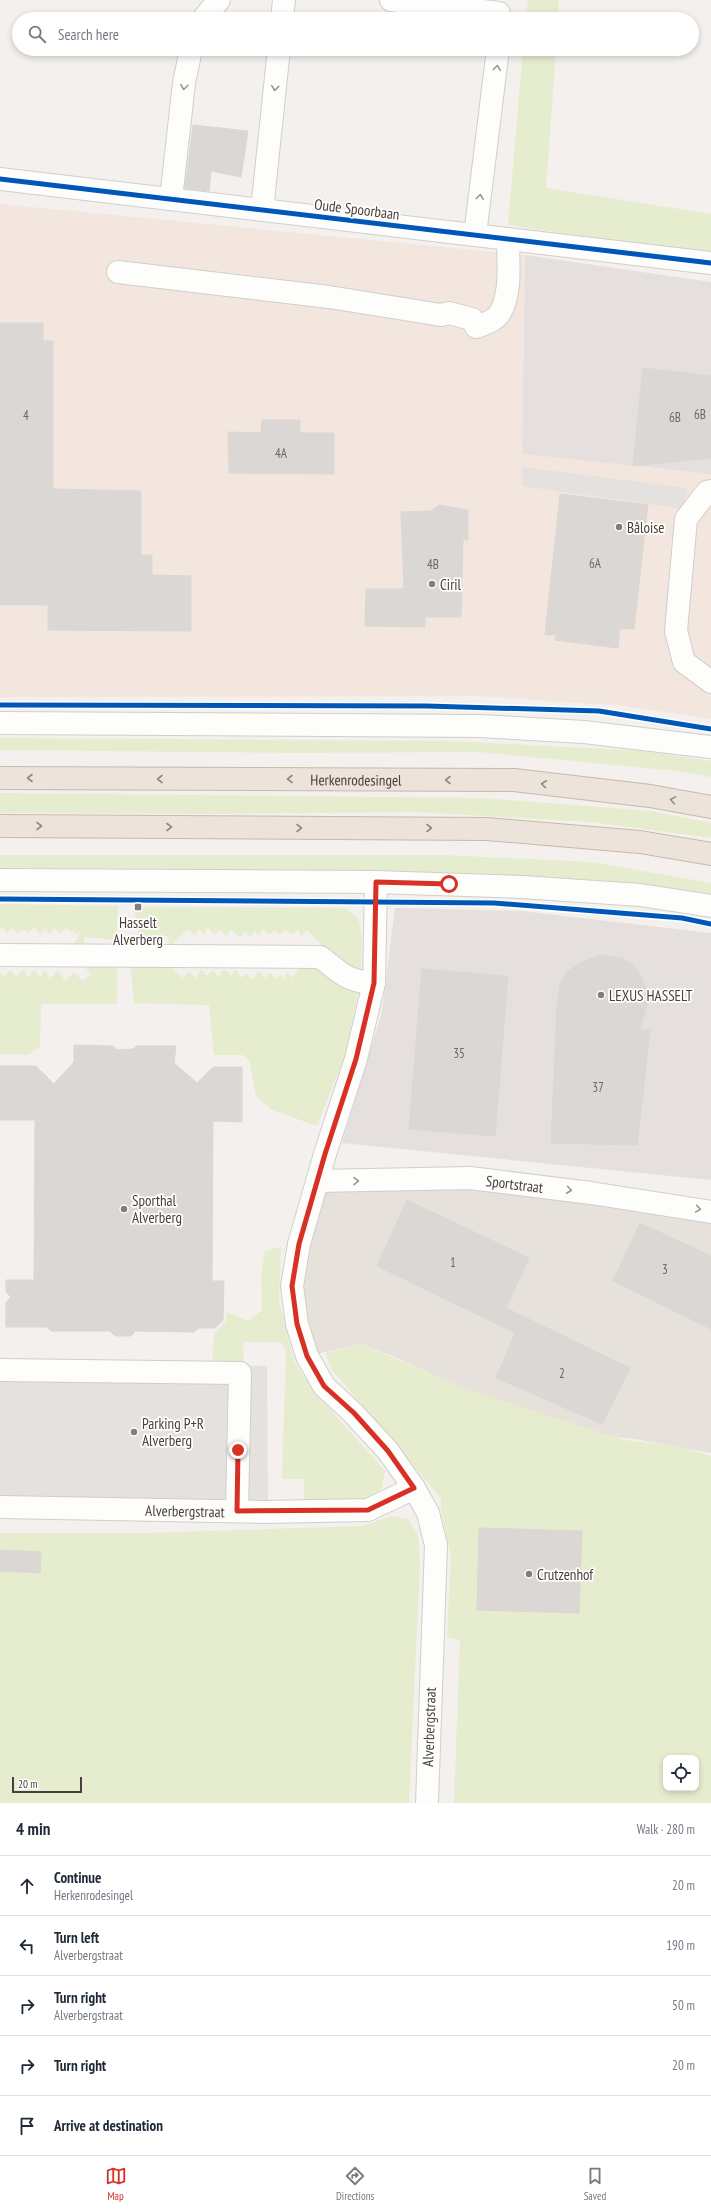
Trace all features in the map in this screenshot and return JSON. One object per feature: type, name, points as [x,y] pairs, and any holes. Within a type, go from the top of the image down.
[{"type":"highway","name":"Herkenrodesingel","points":[[0,778],[514,780],[650,796],[711,807]]},
{"type":"highway","points":[[0,826],[487,829],[640,842],[711,854]]},
{"type":"street","points":[[209,12],[219,0]]},
{"type":"street","points":[[283,12],[284,0]]},
{"type":"street","points":[[392,0],[491,12]]},
{"type":"street","points":[[171,199],[184,83],[190,56]]},
{"type":"street","points":[[262,210],[278,56]]},
{"type":"street","points":[[475,235],[497,56]]},
{"type":"street","name":"Oude Spoorbaan","points":[[0,179],[711,263]]},
{"type":"street","points":[[118,272],[329,297],[441,316],[449,313],[472,319],[476,327],[489,322],[500,314],[508,288],[508,239]]},
{"type":"street","points":[[711,491],[707,492],[686,519],[676,632],[684,662],[711,682]]},
{"type":"street","points":[[0,723],[480,726],[584,732],[711,747]]},
{"type":"street","points":[[0,880],[376,882],[522,887],[640,895],[711,906]]},
{"type":"street","name":"Alverbergstraat","points":[[376,882],[374,983],[356,1059],[317,1181],[299,1244],[292,1286],[297,1324],[307,1356],[324,1386],[354,1413],[388,1451],[414,1488],[428,1514],[436,1545],[427,1803]]},
{"type":"street","points":[[0,955],[320,957],[344,977],[356,982],[374,983]]},
{"type":"street","name":"Sportstraat","points":[[317,1181],[470,1178],[591,1193],[711,1212]]},
{"type":"street","points":[[0,1370],[240,1373],[237,1511]]},
{"type":"street","name":"Alverbergstraat","points":[[0,1507],[237,1511],[368,1510],[414,1488]]},
{"type":"shaded area","points":[[0,204],[525,255],[522,454],[711,474],[711,719],[625,706],[481,696],[0,697]]},
{"type":"shaded area","points":[[525,255],[711,282],[711,474],[522,454]]},
{"type":"shaded area","points":[[522,467],[687,488],[684,509],[522,486]]},
{"type":"shaded area","points":[[395,908],[521,911],[711,933],[711,1180],[342,1143],[382,1012]]},
{"type":"shaded area","points":[[470,1178],[711,1212],[711,1453],[641,1440],[547,1429],[395,1357],[361,1344],[307,1356],[292,1286],[317,1181]]},
{"type":"shaded area","name":"Parking P+R Alverberg","points":[[0,1360],[267,1366],[268,1501],[0,1498]]},
{"type":"green space","points":[[528,0],[559,0],[558,12],[527,12]]},
{"type":"green space","points":[[522,56],[555,56],[546,188],[711,214],[711,252],[595,238],[508,225]]},
{"type":"green space","points":[[0,738],[451,741],[643,751],[711,761],[711,777],[677,771],[479,752],[296,753],[0,750]]},
{"type":"green space","points":[[0,793],[481,798],[651,811],[711,823],[711,838],[591,822],[415,812],[193,814],[0,813]]},
{"type":"green space","points":[[0,855],[444,855],[591,862],[711,883],[711,897],[602,880],[362,870],[0,868]]},
{"type":"green space","points":[[0,904],[118,906],[116,940],[84,937],[83,946],[73,946],[81,932],[74,934],[76,929],[71,932],[66,927],[60,934],[55,928],[49,934],[45,928],[40,934],[34,927],[27,933],[24,929],[17,934],[12,928],[7,933],[3,928],[0,929]]},
{"type":"green space","points":[[134,907],[345,908],[358,918],[362,937],[361,968],[346,970],[307,930],[301,936],[298,930],[291,935],[286,930],[279,935],[275,930],[269,935],[263,930],[258,936],[255,930],[251,937],[245,931],[240,938],[232,930],[226,936],[221,930],[214,935],[208,927],[204,935],[199,929],[195,935],[187,929],[169,948],[168,936],[139,938]]},
{"type":"green space","points":[[130,962],[166,962],[182,978],[189,972],[196,978],[201,969],[207,976],[213,969],[218,977],[224,969],[231,976],[235,969],[241,978],[246,973],[252,980],[259,971],[265,978],[270,973],[276,979],[280,974],[284,980],[286,971],[292,978],[301,966],[325,970],[341,986],[358,993],[345,1055],[317,1126],[272,1110],[256,1096],[249,1060],[243,1055],[214,1055],[209,1005],[134,1003]]},
{"type":"green space","points":[[87,963],[117,963],[117,1004],[41,1004],[40,1046],[28,1055],[0,1054],[0,971],[4,978],[10,970],[17,977],[23,969],[28,978],[34,970],[40,978],[45,970],[50,979],[58,970],[65,981],[74,972],[82,981],[91,974],[85,967]]},
{"type":"green space","points":[[281,1247],[279,1300],[294,1361],[311,1388],[385,1471],[382,1488],[368,1500],[304,1501],[304,1479],[282,1479],[286,1352],[281,1342],[243,1342],[244,1365],[212,1365],[214,1334],[226,1321],[227,1312],[249,1321],[262,1310],[261,1275],[265,1251]]},
{"type":"green space","points":[[361,1344],[469,1390],[624,1440],[680,1446],[711,1456],[711,1803],[454,1803],[460,1640],[447,1637],[451,1556],[441,1511],[441,1498],[332,1370],[325,1353]]},
{"type":"green space","points":[[392,1516],[408,1519],[418,1535],[420,1562],[409,1803],[0,1803],[0,1533],[150,1533],[362,1526]]},
{"type":"building","points":[[193,125],[248,131],[241,177],[211,171],[209,191],[185,188]]},
{"type":"building","points":[[0,323],[43,323],[43,341],[53,341],[53,489],[141,491],[141,555],[152,555],[152,575],[191,576],[191,631],[48,630],[48,605],[0,605]]},
{"type":"building","points":[[643,368],[711,376],[711,458],[633,466]]},
{"type":"building","points":[[262,420],[300,420],[300,433],[334,433],[334,474],[229,473],[228,432],[261,433]]},
{"type":"building","points":[[560,494],[648,505],[634,629],[620,628],[618,648],[555,640],[556,635],[545,635]]},
{"type":"building","points":[[439,505],[468,510],[468,540],[463,540],[461,617],[425,617],[425,627],[365,626],[366,589],[404,589],[401,512],[431,511]]},
{"type":"building","points":[[601,955],[623,959],[633,965],[640,974],[649,997],[640,1030],[650,1031],[637,1145],[551,1143],[557,1005],[560,986],[566,973],[580,963]]},
{"type":"building","points":[[422,969],[508,976],[495,1136],[409,1129]]},
{"type":"building","name":"Sporthal Alverberg","points":[[74,1045],[113,1046],[117,1050],[133,1049],[137,1046],[176,1046],[174,1063],[197,1083],[213,1067],[242,1067],[242,1122],[213,1121],[212,1281],[224,1281],[223,1320],[215,1328],[199,1328],[194,1332],[135,1331],[131,1336],[115,1336],[110,1331],[51,1331],[47,1327],[6,1327],[6,1302],[11,1297],[6,1292],[6,1280],[34,1280],[35,1120],[0,1120],[0,1066],[36,1066],[54,1084],[74,1062]]},
{"type":"building","points":[[407,1200],[529,1258],[506,1308],[630,1368],[602,1424],[496,1378],[515,1333],[377,1266]]},
{"type":"building","points":[[640,1223],[711,1256],[711,1329],[613,1281]]},
{"type":"building","name":"Crutzenhof","points":[[479,1528],[582,1531],[579,1613],[477,1610]]},
{"type":"building","points":[[0,1550],[41,1552],[40,1573],[0,1571]]},
{"type":"cycle path","points":[[0,179],[711,263]]},
{"type":"cycle path","points":[[0,705],[427,706],[599,711],[711,729]]},
{"type":"cycle path","points":[[0,899],[494,903],[682,918],[711,924]]},
{"type":"place","name":"Bâloise","points":[[619,527]]},
{"type":"place","name":"Ciril","points":[[432,584]]},
{"type":"place","name":"Hasselt Alverberg","points":[[138,907]]},
{"type":"place","name":"LEXUS HASSELT","points":[[601,995]]},
{"type":"place","name":"Sporthal Alverberg","points":[[124,1209]]},
{"type":"place","name":"Parking P+R Alverberg","points":[[134,1432]]},
{"type":"place","name":"Crutzenhof","points":[[529,1574]]},
{"type":"route","points":[[238,1450],[237,1511],[264,1512],[368,1510],[414,1488],[388,1451],[354,1413],[324,1386],[307,1356],[297,1324],[292,1286],[299,1244],[325,1154],[356,1059],[374,983],[376,882],[449,884]]}]
